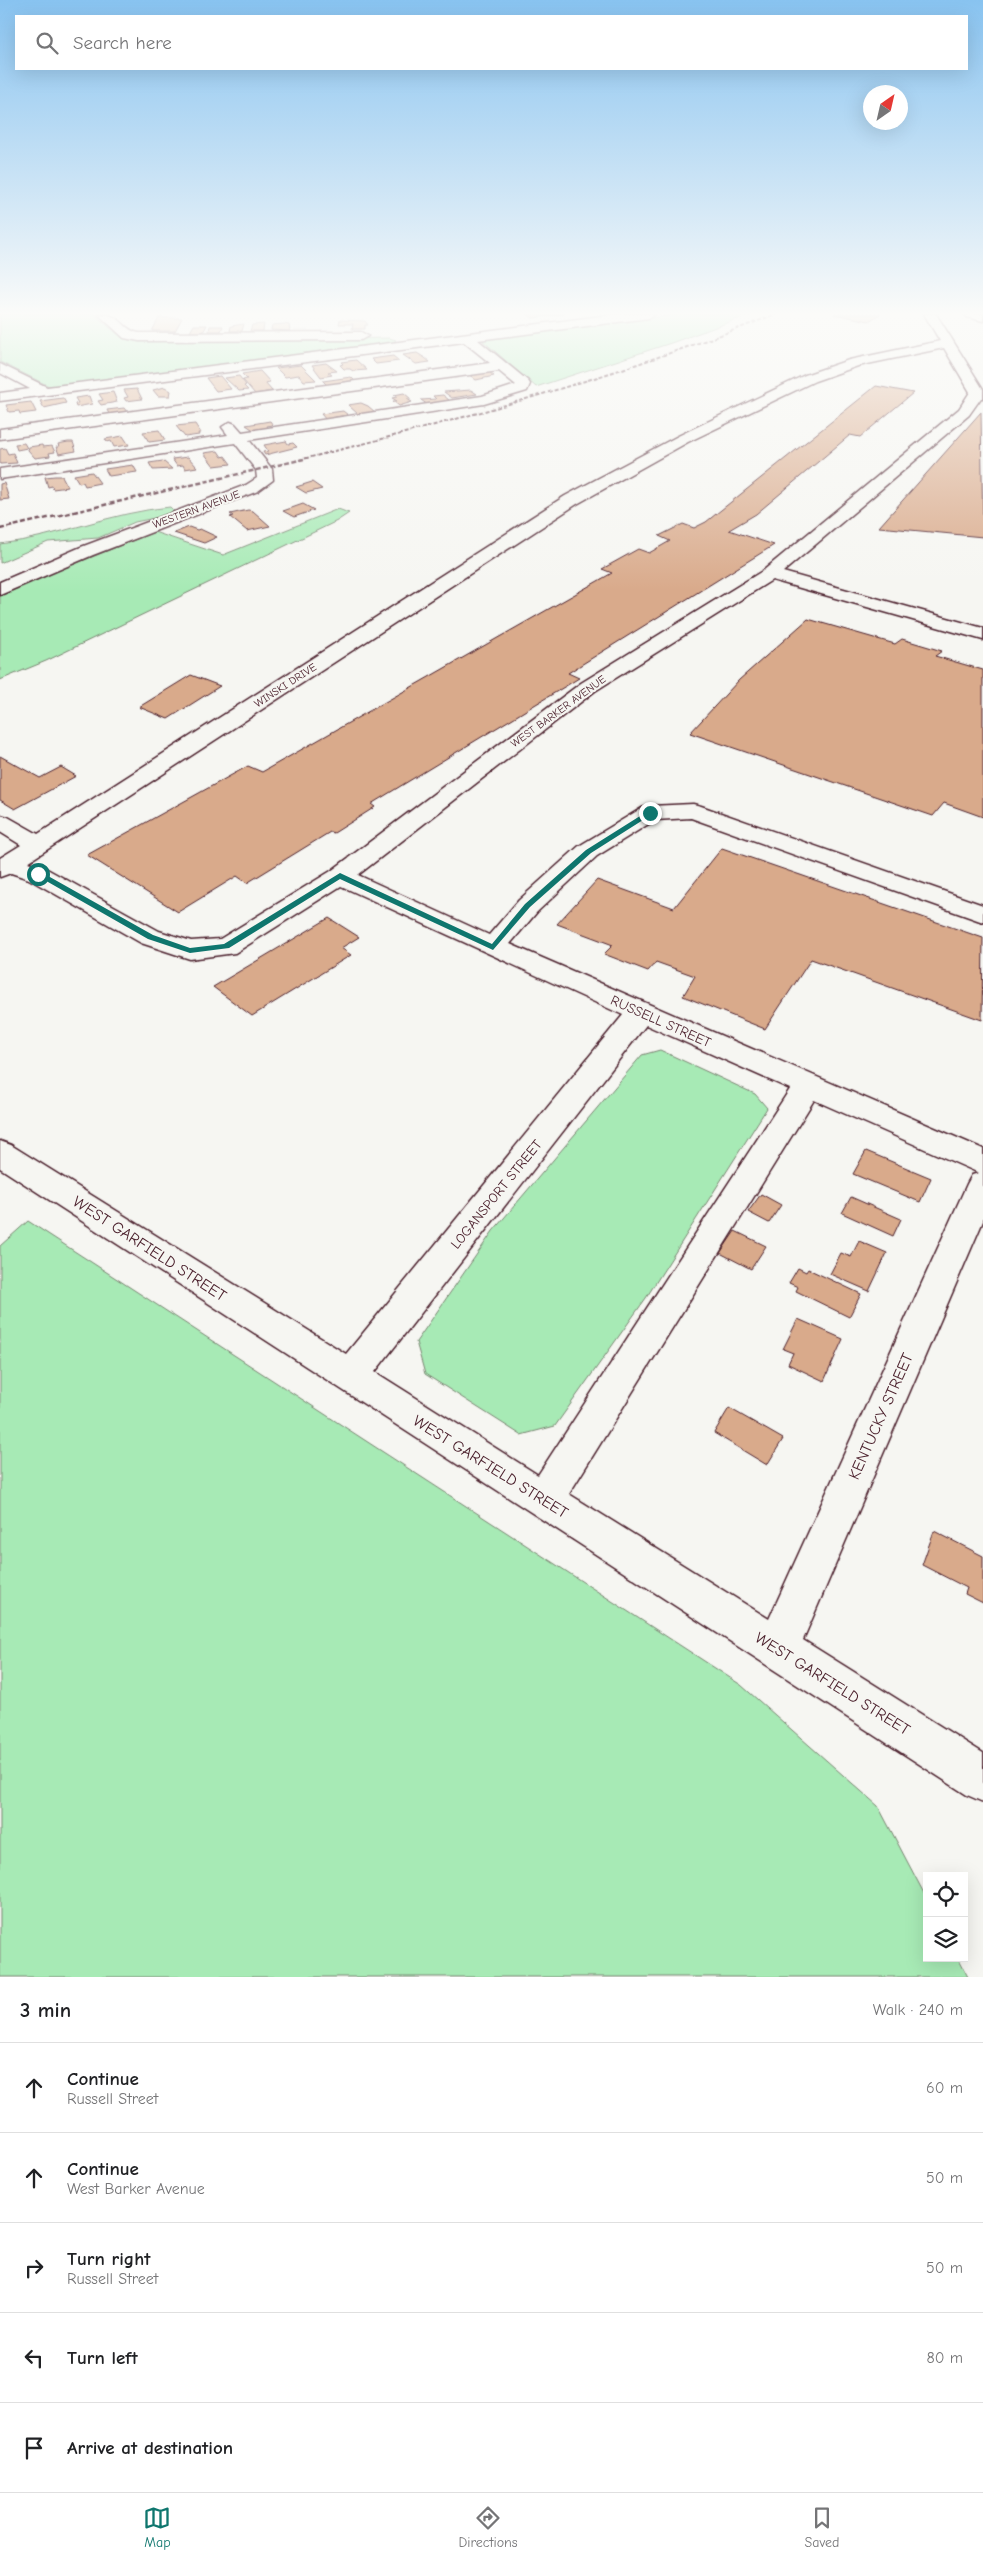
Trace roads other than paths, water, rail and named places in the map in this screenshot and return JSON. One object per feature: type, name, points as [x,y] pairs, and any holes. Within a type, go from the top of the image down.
[{"type":"street","points":[[0,434],[209,406]]},
{"type":"street","name":"WESTERN AVENUE","points":[[0,588],[154,524],[252,488],[265,480],[264,469],[240,438],[211,406]]},
{"type":"street","points":[[0,474],[444,406]]},
{"type":"street","name":"WINSKI DRIVE","points":[[5,867],[570,500],[683,439],[751,406]]},
{"type":"street","name":"WEST BARKER AVENUE","points":[[5,867],[38,874],[150,937],[190,950],[226,947],[340,876],[588,686],[770,574],[969,406]]},
{"type":"street","points":[[770,574],[983,634]]},
{"type":"street","points":[[493,947],[528,906],[588,851],[650,813],[693,811],[983,914]]},
{"type":"street","points":[[0,822],[39,845]]},
{"type":"street","name":"RUSSELL STREET","points":[[340,876],[493,947],[983,1162]]},
{"type":"street","name":"LOGANSPORT STREET","points":[[350,1376],[641,1012]]},
{"type":"street","points":[[544,1500],[808,1085]]},
{"type":"street","name":"WEST GARFIELD STREET","points":[[0,1152],[983,1779]]},
{"type":"street","name":"KENTUCKY STREET","points":[[778,1648],[983,1184]]},
{"type":"railway","points":[[299,460],[500,406]]},
{"type":"railway","points":[[0,529],[304,459]]}]
